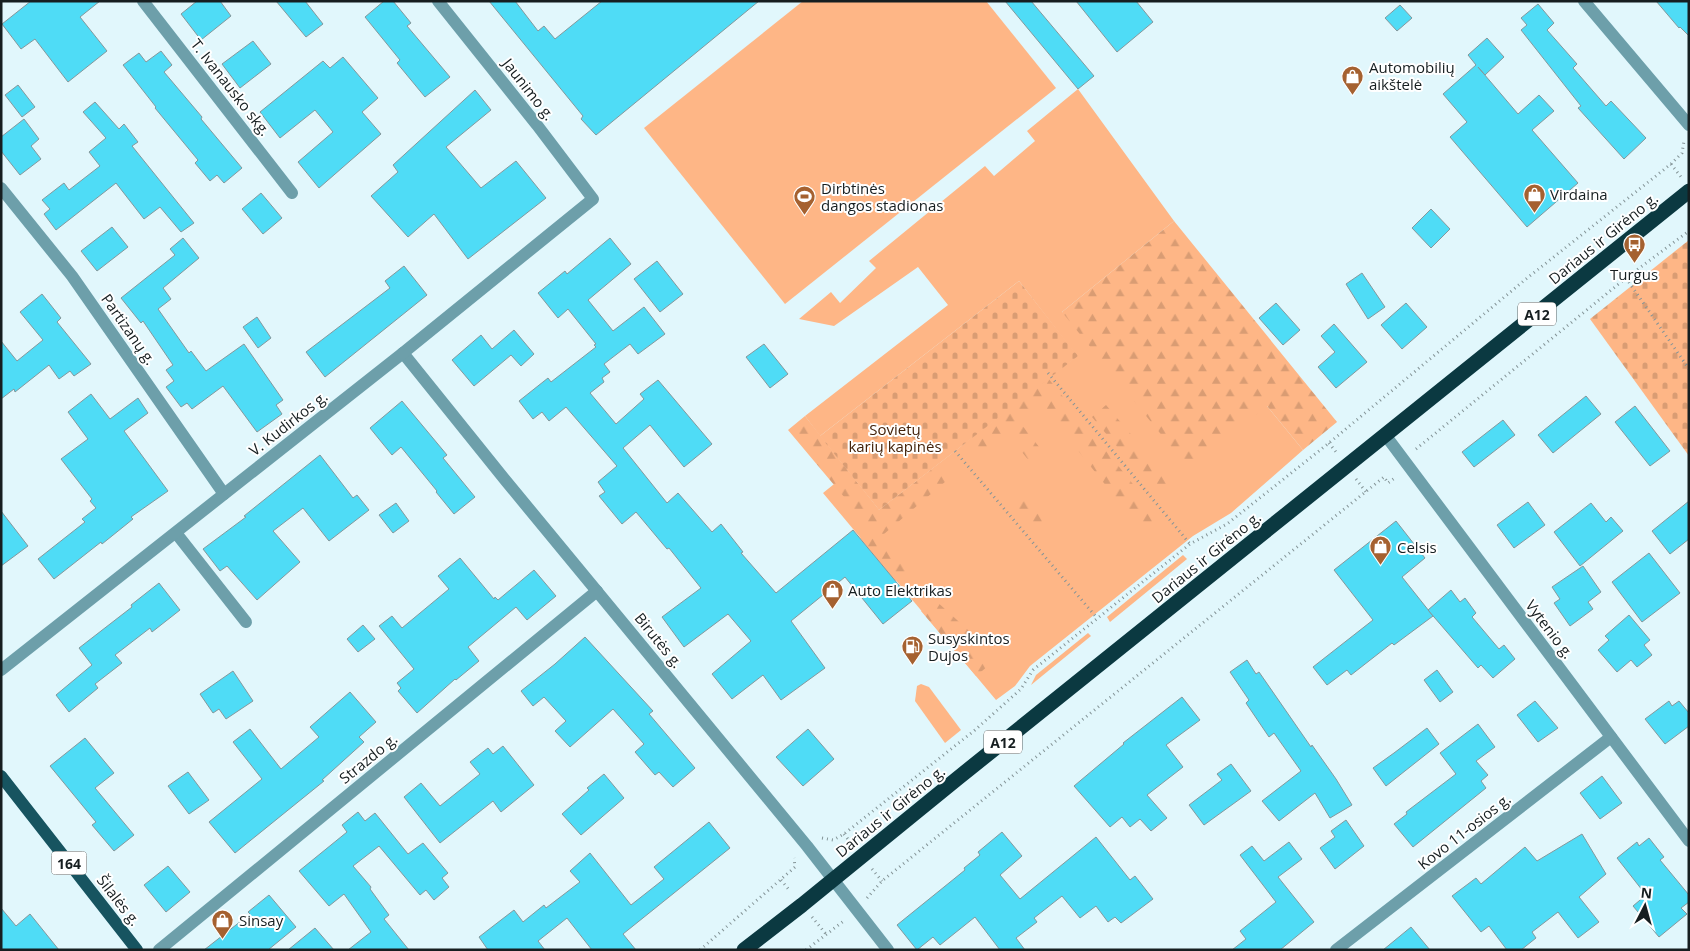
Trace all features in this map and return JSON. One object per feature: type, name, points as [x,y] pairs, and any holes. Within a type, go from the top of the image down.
[{"type":"highway","name":"Dariaus ir Girėno g.","points":[[744,950],[1689,192]]},
{"type":"main road","name":"Šilalės g.","points":[[1,776],[137,950]]},
{"type":"street","name":"T. Ivanausko skg.","points":[[143,1],[292,193]]},
{"type":"street","name":"Jaunimo g.","points":[[438,1],[537,125],[593,199]]},
{"type":"street","points":[[1584,1],[1689,125]]},
{"type":"street","name":"Partizanų g.","points":[[1,188],[72,276],[224,494]]},
{"type":"street","name":"V. Kudirkos g.","points":[[1,670],[403,353],[593,199]]},
{"type":"street","name":"Birutės g.","points":[[403,353],[807,846],[888,950]]},
{"type":"street","name":"Vytenio g.","points":[[1386,436],[1689,841]]},
{"type":"street","points":[[176,533],[246,622]]},
{"type":"street","name":"Strazdo g.","points":[[159,950],[597,591]]},
{"type":"street","name":"Kovo 11-osios g.","points":[[1336,950],[1611,737]]},
{"type":"path","points":[[700,950],[795,867],[794,856],[820,837],[833,840],[844,834],[942,758],[1021,689],[1033,670],[1190,544],[1227,524],[1329,443],[1526,279],[1671,164],[1682,153],[1683,142],[1689,137]]},
{"type":"path","points":[[806,950],[858,910],[882,881],[991,792],[1384,477],[1388,483],[1421,456],[1416,450],[1626,278],[1689,231]]},
{"type":"path","points":[[1626,278],[1689,369]]},
{"type":"path","points":[[1048,372],[1190,544]]},
{"type":"path","points":[[955,451],[1097,618]]},
{"type":"green space","name":"Dirbtinės dangos stadionas","points":[[803,1],[986,1],[1056,88],[785,304],[644,128]]},
{"type":"green space","points":[[1078,89],[1174,221],[1062,312],[1267,406],[1303,450],[1231,513],[1193,536],[1030,666],[1015,686],[996,700],[823,493],[849,472],[879,510],[1077,356],[1019,281],[820,436],[805,416],[948,305],[918,267],[834,326],[799,319],[831,292],[840,303],[876,268],[869,261],[985,166],[994,176],[1035,141],[1027,131]]},
{"type":"green space","points":[[1174,221],[1337,422],[1303,450],[1267,406],[1189,469],[1062,312]]},
{"type":"green space","points":[[1689,240],[1689,456],[1590,319]]},
{"type":"green space","name":"Sovietų karių kapinės","points":[[1019,281],[1078,356],[879,510],[820,436]]},
{"type":"green space","points":[[1048,378],[1164,523],[1147,537],[1044,408],[1022,425],[1043,452],[1030,462],[1008,435],[977,459],[965,443]]},
{"type":"green space","points":[[1106,405],[1175,486],[1160,498],[1092,417]]},
{"type":"green space","points":[[805,416],[879,510],[940,463],[952,476],[884,534],[913,567],[895,581],[860,538],[871,529],[788,430]]},
{"type":"green space","points":[[1026,496],[1050,524],[1039,534],[1014,506]]},
{"type":"green space","points":[[1183,555],[1187,559],[1110,622],[1107,617]]},
{"type":"green space","points":[[935,600],[968,630],[988,666],[976,676],[921,611]]},
{"type":"green space","points":[[1088,633],[1091,636],[1031,685],[1036,675]]},
{"type":"green space","points":[[921,684],[929,687],[961,730],[945,743],[915,701],[917,686]]},
{"type":"building","points":[[31,1],[100,1],[80,17],[107,51],[68,82],[35,39],[21,49],[2,24]]},
{"type":"building","points":[[197,1],[220,1],[231,16],[201,40],[181,14]]},
{"type":"building","points":[[276,1],[305,1],[323,24],[306,37]]},
{"type":"building","points":[[384,1],[393,1],[411,23],[407,26],[450,77],[425,97],[397,63],[400,60],[365,17]]},
{"type":"building","points":[[489,1],[515,1],[538,31],[544,26],[555,39],[602,1],[759,1],[596,135],[581,119],[583,116]]},
{"type":"building","points":[[1005,1],[1031,1],[1094,76],[1078,89]]},
{"type":"building","points":[[1076,1],[1136,1],[1153,22],[1117,52]]},
{"type":"building","points":[[1656,1],[1689,1],[1689,36],[1679,28]]},
{"type":"building","points":[[1538,4],[1554,23],[1547,30],[1577,64],[1573,68],[1606,106],[1611,101],[1646,138],[1624,159],[1578,108],[1581,106],[1521,30],[1527,25],[1521,18]]},
{"type":"building","points":[[1400,5],[1412,18],[1397,31],[1385,18]]},
{"type":"building","points":[[1487,38],[1504,57],[1485,75],[1478,67],[1518,114],[1539,95],[1554,111],[1532,130],[1578,183],[1527,227],[1450,137],[1467,122],[1443,94],[1476,65],[1468,55]]},
{"type":"building","points":[[253,41],[271,64],[240,88],[222,64]]},
{"type":"building","points":[[161,51],[172,65],[164,72],[242,168],[224,183],[217,175],[210,181],[195,163],[198,160],[155,108],[123,65],[139,53],[146,62]]},
{"type":"building","points":[[343,57],[378,98],[362,112],[381,134],[319,188],[298,162],[333,132],[315,110],[280,138],[260,112],[323,61],[330,68]]},
{"type":"building","points":[[18,85],[35,107],[22,117],[5,95]]},
{"type":"building","points":[[475,90],[491,110],[446,147],[481,188],[516,161],[546,198],[468,259],[434,214],[408,237],[371,196],[398,172],[393,165]]},
{"type":"building","points":[[95,102],[119,129],[124,124],[138,142],[132,146],[194,223],[181,232],[160,207],[144,219],[116,183],[56,230],[44,214],[50,209],[42,200],[64,183],[69,190],[100,166],[89,152],[106,138],[83,112]]},
{"type":"building","points":[[24,119],[39,139],[31,146],[41,159],[20,175],[1,151],[1,137]]},
{"type":"building","points":[[261,193],[282,218],[263,234],[242,209]]},
{"type":"building","points":[[1431,209],[1450,229],[1431,248],[1412,228]]},
{"type":"building","points":[[112,227],[128,247],[97,271],[81,251]]},
{"type":"building","points":[[183,238],[199,258],[163,288],[171,299],[158,309],[189,353],[191,351],[206,371],[244,344],[283,400],[276,405],[282,414],[257,432],[223,386],[192,409],[187,403],[181,407],[166,387],[174,381],[166,370],[173,365],[143,321],[141,323],[121,298],[175,255],[170,249]]},
{"type":"building","points":[[610,238],[631,264],[588,300],[613,331],[644,307],[665,334],[638,354],[630,344],[604,364],[610,372],[602,378],[604,382],[590,393],[616,424],[644,399],[640,394],[658,380],[712,444],[684,467],[650,425],[623,448],[667,503],[678,493],[712,532],[721,524],[743,552],[741,553],[776,593],[853,530],[912,601],[883,624],[845,577],[791,621],[825,668],[781,700],[763,675],[732,699],[712,674],[751,641],[728,614],[684,647],[662,617],[701,588],[669,548],[667,549],[636,512],[622,524],[599,496],[605,492],[598,482],[617,466],[566,407],[549,421],[542,412],[533,419],[519,401],[548,378],[551,382],[596,347],[594,345],[596,344],[568,309],[558,318],[538,293],[565,271],[567,274]]},
{"type":"building","points":[[657,261],[683,294],[660,312],[634,279]]},
{"type":"building","points":[[404,266],[427,295],[325,377],[306,352],[390,288],[385,281]]},
{"type":"building","points":[[1362,273],[1385,307],[1368,319],[1346,284]]},
{"type":"building","points":[[42,294],[61,318],[57,322],[91,364],[74,376],[70,371],[59,379],[49,365],[15,392],[14,389],[1,399],[1,341],[17,361],[43,340],[20,312]]},
{"type":"building","points":[[1276,303],[1300,330],[1283,345],[1259,318]]},
{"type":"building","points":[[1406,303],[1427,327],[1402,349],[1381,325]]},
{"type":"building","points":[[257,317],[271,338],[258,348],[243,327]]},
{"type":"building","points":[[1334,324],[1367,362],[1336,388],[1318,367],[1335,352],[1321,336]]},
{"type":"building","points":[[514,330],[534,354],[521,366],[511,355],[474,386],[452,360],[481,335],[492,349]]},
{"type":"building","points":[[764,344],[788,374],[770,388],[746,357]]},
{"type":"building","points":[[91,394],[110,419],[138,398],[148,413],[124,431],[168,491],[131,517],[133,519],[102,544],[101,542],[54,579],[38,559],[85,522],[82,519],[96,508],[90,501],[92,499],[61,459],[88,439],[68,412]]},
{"type":"building","points":[[1586,396],[1601,414],[1553,453],[1538,435]]},
{"type":"building","points":[[402,401],[447,455],[443,458],[475,497],[454,514],[401,447],[392,455],[370,428]]},
{"type":"building","points":[[1635,406],[1670,451],[1650,466],[1615,422]]},
{"type":"building","points":[[1503,420],[1515,435],[1474,467],[1462,452]]},
{"type":"building","points":[[320,455],[353,498],[357,495],[369,510],[329,541],[303,508],[273,531],[300,562],[257,600],[227,566],[220,571],[203,549],[246,517],[244,516]]},
{"type":"building","points":[[1689,501],[1689,539],[1670,554],[1652,531]]},
{"type":"building","points":[[1528,502],[1545,525],[1514,548],[1497,525]]},
{"type":"building","points":[[396,503],[409,521],[393,533],[379,515]]},
{"type":"building","points":[[1591,503],[1606,522],[1611,517],[1623,531],[1580,566],[1554,532]]},
{"type":"building","points":[[1,511],[28,546],[1,566]]},
{"type":"building","points":[[1396,521],[1425,558],[1402,577],[1433,616],[1394,645],[1392,643],[1351,675],[1347,670],[1327,685],[1313,667],[1373,620],[1334,570]]},
{"type":"building","points":[[1649,553],[1680,593],[1642,622],[1612,582]]},
{"type":"building","points":[[460,558],[494,599],[495,597],[498,600],[534,570],[556,596],[527,620],[516,607],[468,647],[479,661],[455,679],[417,713],[398,691],[401,688],[397,683],[414,669],[379,626],[392,616],[402,628],[449,589],[438,576]]},
{"type":"building","points":[[1583,566],[1601,592],[1588,602],[1593,609],[1570,626],[1554,603],[1560,599],[1552,587]]},
{"type":"building","points":[[159,583],[180,610],[152,632],[150,628],[115,655],[122,663],[95,684],[98,688],[69,712],[56,695],[92,665],[79,648],[132,607],[131,605]]},
{"type":"building","points":[[1451,590],[1460,602],[1465,598],[1476,613],[1472,617],[1499,649],[1504,645],[1515,659],[1493,678],[1481,665],[1478,668],[1428,610]]},
{"type":"building","points":[[1629,615],[1650,640],[1644,645],[1652,655],[1637,667],[1631,660],[1617,672],[1598,650],[1609,640],[1605,636]]},
{"type":"building","points":[[363,625],[375,639],[358,652],[347,639]]},
{"type":"building","points":[[585,637],[653,711],[649,714],[695,768],[673,787],[659,772],[655,775],[635,752],[644,744],[613,709],[570,747],[555,731],[566,721],[544,697],[533,706],[521,691]]},
{"type":"building","points":[[1247,660],[1256,674],[1259,672],[1311,747],[1312,745],[1352,805],[1330,818],[1315,793],[1279,821],[1262,801],[1301,771],[1274,733],[1269,737],[1246,703],[1249,700],[1230,672]]},
{"type":"building","points":[[1437,670],[1453,692],[1440,702],[1424,680]]},
{"type":"building","points":[[233,671],[253,701],[226,719],[219,709],[213,713],[200,694]]},
{"type":"building","points":[[350,692],[376,722],[359,737],[364,742],[322,780],[324,781],[235,853],[209,822],[262,779],[233,742],[250,729],[281,769],[319,737],[310,727]]},
{"type":"building","points":[[1182,697],[1200,720],[1166,745],[1183,767],[1147,795],[1167,818],[1151,831],[1140,819],[1130,827],[1122,817],[1110,827],[1074,786],[1123,743]]},
{"type":"building","points":[[1535,701],[1558,728],[1538,742],[1517,715]]},
{"type":"building","points":[[1669,701],[1672,706],[1679,701],[1689,713],[1689,726],[1665,744],[1645,719]]},
{"type":"building","points":[[1478,724],[1495,747],[1476,761],[1488,775],[1481,781],[1486,788],[1413,847],[1394,824],[1407,814],[1406,812],[1456,774],[1440,753]]},
{"type":"building","points":[[1427,728],[1439,744],[1386,786],[1373,768]]},
{"type":"building","points":[[808,729],[834,759],[803,786],[776,757]]},
{"type":"building","points":[[85,738],[114,773],[95,788],[134,835],[114,851],[92,825],[96,822],[50,766]]},
{"type":"building","points":[[503,746],[534,785],[501,812],[493,801],[440,843],[404,797],[421,783],[440,806],[480,774],[470,762],[488,748],[493,754]]},
{"type":"building","points":[[1231,764],[1251,791],[1204,825],[1189,805],[1222,780],[1217,774]]},
{"type":"building","points":[[188,772],[209,800],[189,814],[168,786]]},
{"type":"building","points":[[604,774],[624,798],[581,835],[562,814],[589,790],[587,788]]},
{"type":"building","points":[[1602,776],[1622,803],[1600,819],[1580,793]]},
{"type":"building","points":[[358,812],[365,821],[375,813],[408,854],[423,843],[448,873],[442,878],[449,887],[434,900],[426,890],[420,895],[379,846],[353,866],[371,887],[370,889],[389,915],[384,919],[409,950],[348,950],[371,932],[344,894],[329,906],[299,871],[347,832],[342,825]]},
{"type":"building","points":[[1346,820],[1364,846],[1335,869],[1320,848],[1335,837],[1331,831]]},
{"type":"building","points":[[709,822],[730,848],[623,934],[636,950],[592,950],[567,918],[538,941],[545,950],[488,950],[479,937],[514,910],[523,922],[544,905],[546,908],[580,882],[570,871],[590,853],[631,905],[664,879],[654,867]]},
{"type":"building","points":[[1002,832],[1022,856],[1000,875],[1020,899],[1096,837],[1130,880],[1135,876],[1153,899],[1121,923],[1115,917],[1108,922],[1096,906],[1080,918],[1062,896],[1034,918],[1037,922],[1016,938],[1025,950],[1000,950],[975,917],[940,945],[933,937],[917,950],[897,925],[965,870],[964,868],[980,855],[978,852]]},
{"type":"building","points":[[1582,834],[1606,874],[1579,897],[1599,922],[1578,938],[1558,912],[1532,932],[1536,938],[1521,950],[1507,950],[1489,926],[1481,932],[1452,896],[1476,878],[1481,884],[1525,847],[1537,861]]},
{"type":"building","points":[[1649,838],[1664,857],[1660,860],[1689,895],[1689,902],[1681,908],[1687,914],[1659,937],[1633,906],[1646,895],[1617,858],[1637,842],[1639,846]]},
{"type":"building","points":[[1289,842],[1302,859],[1278,877],[1314,922],[1280,950],[1232,950],[1246,939],[1240,931],[1276,902],[1240,855],[1252,846],[1264,861]]},
{"type":"building","points":[[168,866],[190,892],[166,912],[144,885]]},
{"type":"building","points":[[269,895],[296,927],[268,950],[204,950],[250,914],[248,912]]},
{"type":"building","points":[[1,908],[16,926],[30,914],[59,950],[1,950]]},
{"type":"building","points":[[1411,927],[1430,950],[1383,950]]},
{"type":"building","points":[[315,928],[334,950],[288,950]]},
{"type":"place","name":"Automobilių aikštelė","points":[[1353,95]]},
{"type":"place","name":"Virdaina","points":[[1534,213]]},
{"type":"place","name":"Dirbtinės dangos stadionas","points":[[805,216]]},
{"type":"place","name":"Turgus","points":[[1634,264]]},
{"type":"place","name":"Celsis","points":[[1381,566]]},
{"type":"place","name":"Auto Elektrikas","points":[[832,609]]},
{"type":"place","name":"Susyskintos Dujos","points":[[912,666]]},
{"type":"place","name":"Sinsay","points":[[223,939]]}]
